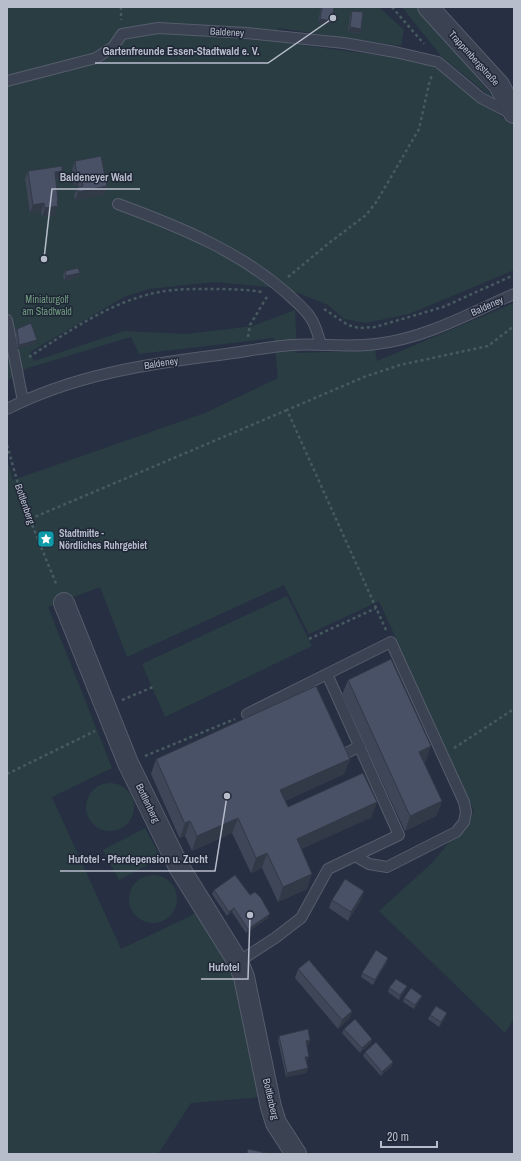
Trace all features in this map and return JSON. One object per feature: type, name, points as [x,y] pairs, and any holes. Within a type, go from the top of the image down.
[{"type":"street","name":"Trappenbergstraße","points":[[428,7],[499,85],[514,114]]},
{"type":"street","name":"Bottlenberg","points":[[64,603],[110,714],[128,763],[173,840],[179,867],[238,962],[246,984],[271,1107],[276,1123],[296,1154]]},
{"type":"lane","name":"Baldeney","points":[[7,81],[86,62],[105,53],[122,34],[158,28],[247,33],[337,43],[395,52],[438,62],[481,98],[514,114]]},
{"type":"lane","points":[[118,204],[163,221],[229,252],[251,265],[278,286],[310,316],[316,327],[321,345]]},
{"type":"lane","name":"Baldeney","points":[[7,408],[62,385],[111,372],[159,363],[291,345],[375,344],[410,337],[467,315],[514,294]]},
{"type":"lane","points":[[7,320],[23,401]]},
{"type":"lane","points":[[247,714],[391,642],[465,807],[464,822],[456,832],[387,867],[369,864],[354,856]]},
{"type":"lane","points":[[238,962],[275,938],[301,918],[328,869],[400,835],[327,674]]},
{"type":"lane","points":[[336,758],[360,746]]},
{"type":"path","points":[[278,286],[329,243],[366,215],[377,201],[419,129],[429,84],[438,62],[392,7]]},
{"type":"path","points":[[318,307],[348,325],[359,328],[375,327],[442,307],[514,275]]},
{"type":"path","points":[[16,366],[63,335],[114,307],[151,294],[177,290],[227,289],[270,293],[265,298],[250,324],[248,351]]},
{"type":"path","points":[[30,519],[364,377],[400,365],[488,346],[514,326]]},
{"type":"path","points":[[287,410],[391,642]]},
{"type":"path","name":"Bottlenberg","points":[[7,445],[24,505],[64,603]]},
{"type":"path","points":[[309,639],[376,608]]},
{"type":"path","points":[[7,774],[153,687]]},
{"type":"path","points":[[442,756],[514,709]]},
{"type":"path","points":[[128,763],[247,714]]},
{"type":"green space","name":"Miniaturgolf am Stadtwald","points":[[7,7],[379,7],[404,30],[401,46],[278,28],[280,42],[391,57],[428,65],[446,72],[514,126],[514,270],[409,314],[366,323],[344,319],[328,305],[298,293],[267,287],[214,282],[149,289],[124,297],[30,352],[34,361],[124,331],[186,334],[253,326],[295,310],[297,353],[375,350],[377,361],[514,303],[514,1019],[505,1033],[379,911],[433,862],[474,811],[379,601],[309,634],[284,585],[127,657],[100,587],[48,607],[112,768],[52,797],[121,949],[207,908],[241,963],[273,1096],[191,1103],[158,1154],[7,1154],[7,459],[13,480],[205,413],[278,378],[274,338],[139,354],[131,337],[28,368],[9,379],[7,385]]},
{"type":"green space","points":[[402,7],[422,7],[454,50],[497,102],[441,56]]},
{"type":"green space","points":[[287,596],[312,646],[165,717],[142,664]]},
{"type":"green space","points":[[105,783],[115,783],[127,790],[134,802],[134,812],[127,824],[115,831],[105,831],[97,827],[90,820],[86,812],[86,802],[90,794],[97,787]]},
{"type":"green space","points":[[145,828],[161,858],[119,880],[103,850]]},
{"type":"green space","points":[[148,875],[158,875],[170,882],[177,894],[177,904],[170,916],[158,923],[148,923],[140,919],[133,912],[129,904],[129,894],[133,886],[140,879]]},
{"type":"building","points":[[322,7],[334,7],[332,21],[320,19]]},
{"type":"building","points":[[352,11],[363,12],[361,29],[350,27]]},
{"type":"building","points":[[101,156],[107,186],[78,192],[78,187],[83,186],[81,177],[77,178],[75,161]]},
{"type":"building","points":[[62,166],[62,171],[55,172],[58,206],[45,208],[44,203],[33,205],[28,171]]},
{"type":"building","points":[[78,268],[80,273],[66,276],[65,271]]},
{"type":"building","points":[[31,323],[37,340],[19,345],[17,329]]},
{"type":"building","points":[[391,659],[431,746],[419,752],[442,801],[410,816],[348,680]]},
{"type":"building","points":[[316,686],[350,759],[280,790],[288,807],[363,773],[377,802],[297,839],[312,874],[283,887],[267,853],[256,858],[238,818],[197,836],[190,821],[184,822],[156,759]]},
{"type":"building","points":[[235,875],[250,895],[255,892],[261,898],[270,914],[248,929],[234,908],[229,912],[214,890]]},
{"type":"building","points":[[345,879],[364,891],[351,912],[332,900]]},
{"type":"building","points":[[376,950],[388,958],[375,980],[362,973]]},
{"type":"building","points":[[309,960],[352,1011],[342,1020],[298,969]]},
{"type":"building","points":[[396,979],[407,986],[400,995],[389,988]]},
{"type":"building","points":[[411,988],[422,996],[415,1005],[404,998]]},
{"type":"building","points":[[436,1006],[447,1013],[441,1022],[430,1015]]},
{"type":"building","points":[[355,1019],[372,1039],[362,1048],[344,1029]]},
{"type":"building","points":[[308,1029],[310,1040],[306,1041],[309,1057],[305,1057],[308,1068],[287,1073],[279,1036]]},
{"type":"building","points":[[376,1042],[393,1062],[382,1072],[365,1052]]},
{"type":"building","points":[[248,1149],[270,1154],[247,1154]]},
{"type":"place","name":"Gartenfreunde Essen-Stadtwald e. V.","points":[[333,18]]},
{"type":"place","name":"Baldeneyer Wald","points":[[44,259]]},
{"type":"place","name":"Stadtmitte - Nördliches Ruhrgebiet","points":[[46,539]]},
{"type":"place","name":"Hufotel - Pferdepension u. Zucht","points":[[227,796]]},
{"type":"place","name":"Hufotel","points":[[250,915]]}]
